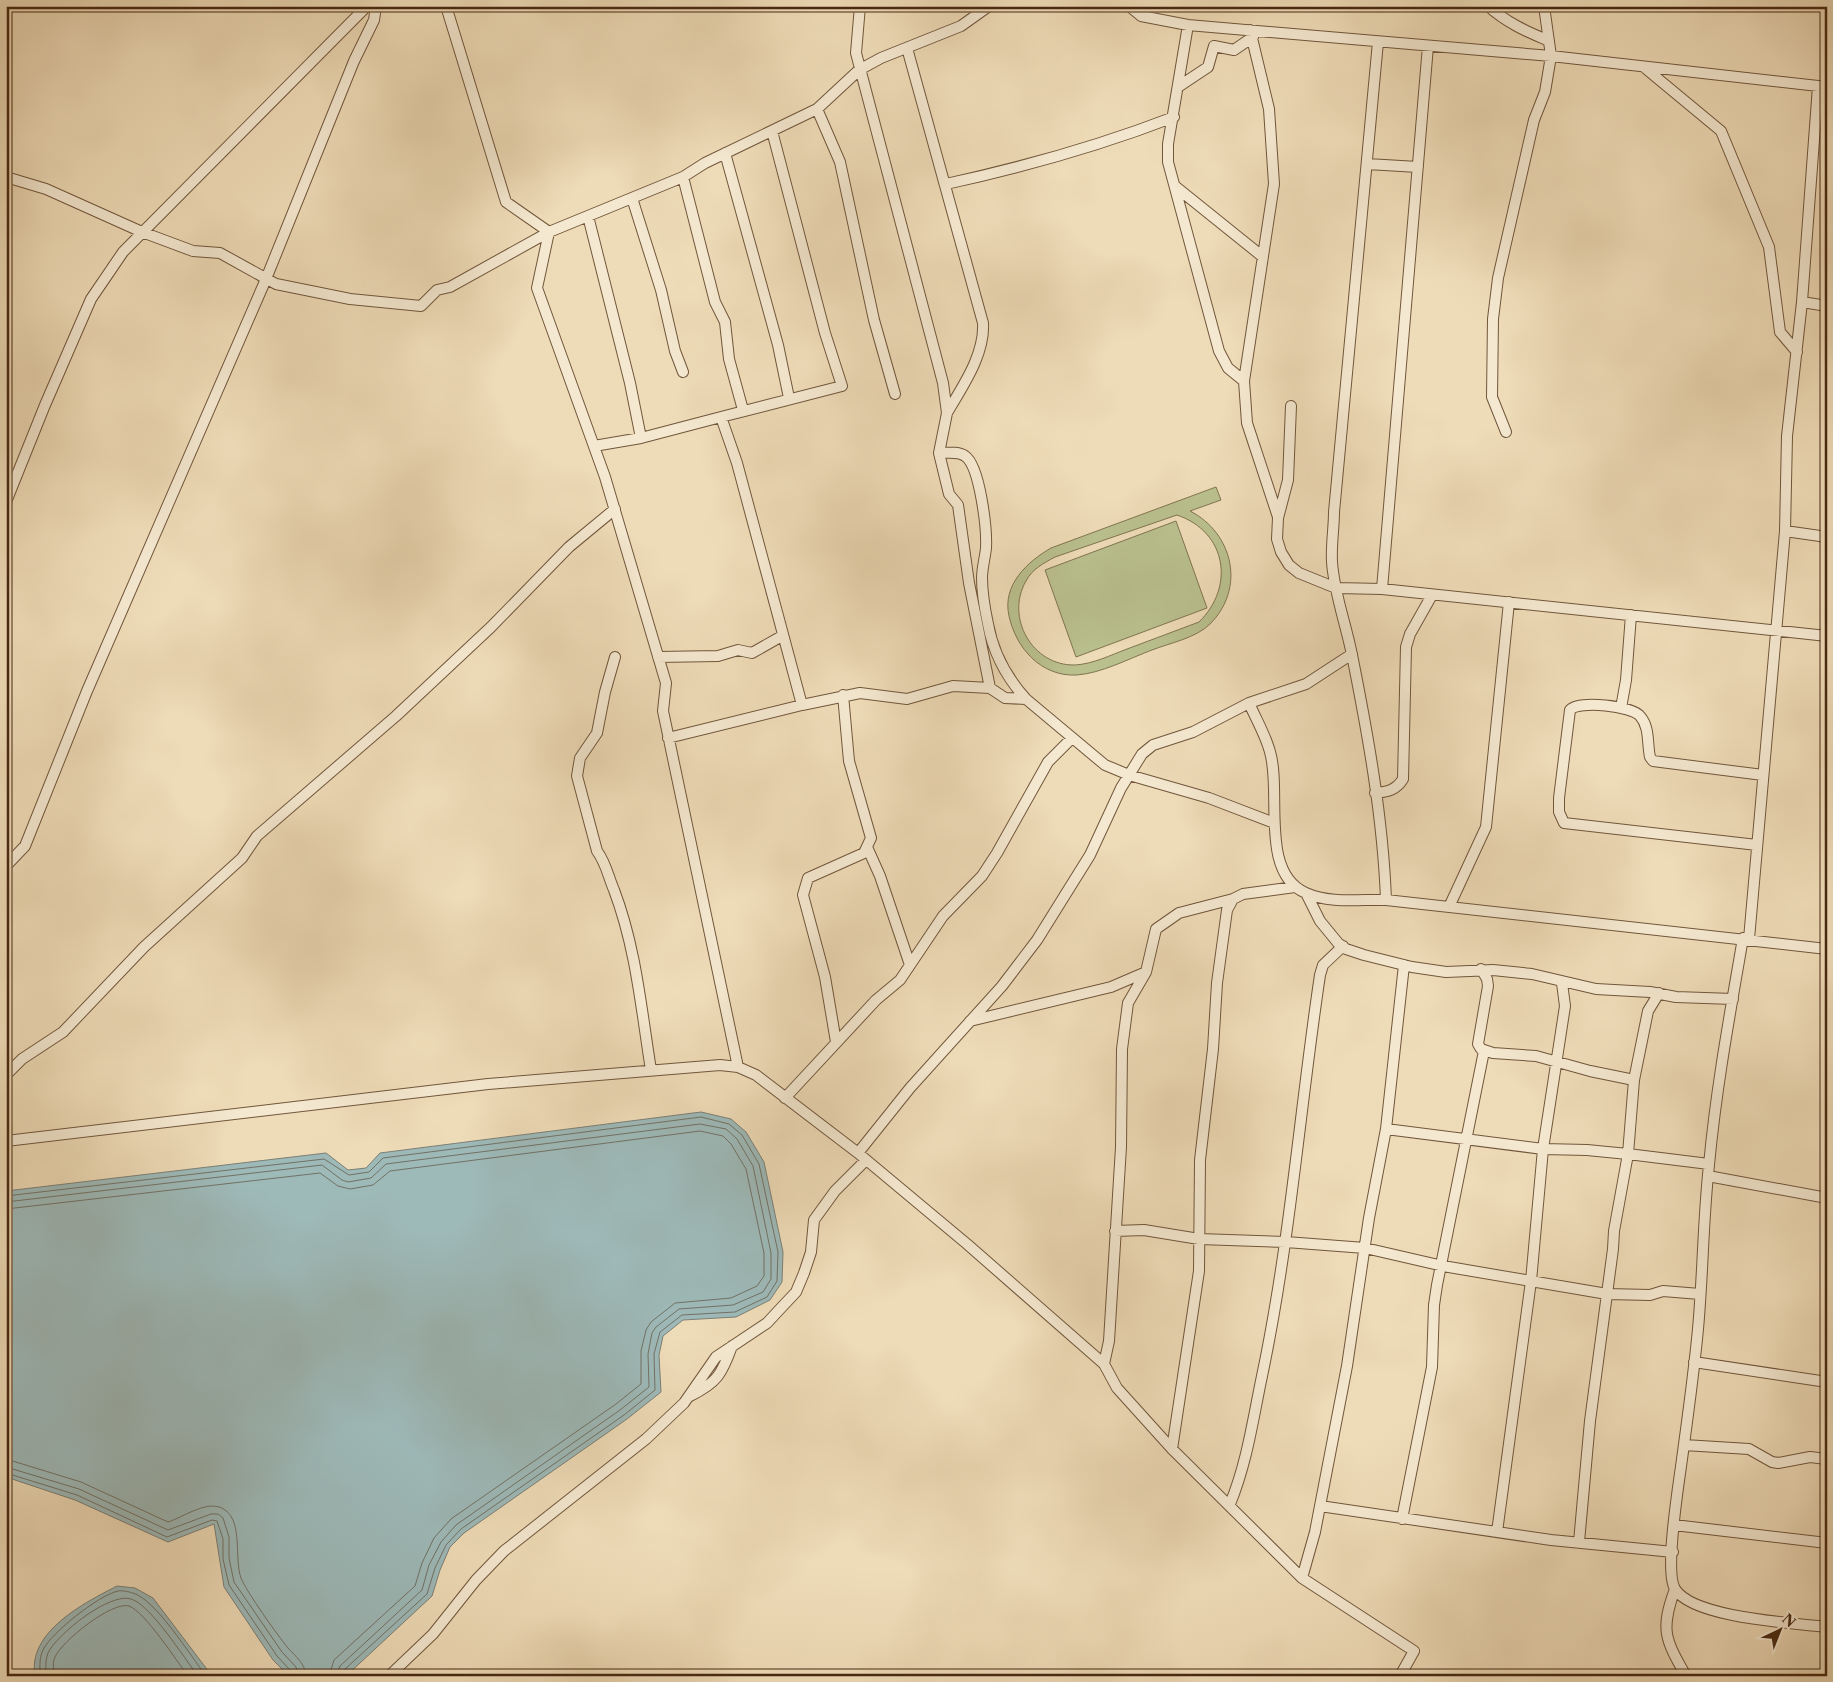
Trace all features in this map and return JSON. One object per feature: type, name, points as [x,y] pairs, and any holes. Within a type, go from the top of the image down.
[{"type":"street","points":[[6,502],[91,299],[122,252],[368,6]]},
{"type":"street","points":[[6,866],[25,846],[87,691],[266,280],[354,61],[374,20],[376,6]]},
{"type":"street","points":[[446,6],[506,202],[549,232]]},
{"type":"street","points":[[860,6],[856,53],[936,352],[947,413]]},
{"type":"street","points":[[6,178],[46,189],[142,232],[193,251],[220,253],[266,280],[350,299],[422,306],[437,290],[450,288],[549,232],[683,177],[725,153],[817,109],[860,70],[881,58],[961,26],[988,6]]},
{"type":"street","points":[[1129,6],[1141,16],[1252,34],[1551,56],[1645,68],[1822,86],[1822,107],[1787,436],[1784,530],[1777,631],[1757,845],[1746,939],[1732,999],[1709,1164],[1694,1362],[1674,1525],[1671,1578],[1675,1589],[1688,1600],[1703,1608],[1736,1616],[1827,1627]]},
{"type":"street","points":[[1488,6],[1503,19],[1547,40]]},
{"type":"street","points":[[1506,432],[1492,397],[1493,319],[1498,278],[1534,120],[1545,92],[1551,56],[1547,40],[1544,6]]},
{"type":"street","points":[[1188,25],[1168,144],[1168,162],[1219,351],[1228,368],[1244,382]]},
{"type":"street","points":[[1178,87],[1208,67],[1214,46],[1234,50],[1252,34]]},
{"type":"street","points":[[1252,34],[1269,109],[1274,184],[1244,382],[1247,423],[1278,518]]},
{"type":"street","points":[[1378,42],[1334,512],[1332,561],[1336,588],[1352,654],[1375,793],[1385,870],[1386,900]]},
{"type":"street","points":[[1382,590],[1428,46]]},
{"type":"street","points":[[908,48],[946,184],[984,332],[977,356],[947,413],[939,453],[949,494],[958,505],[969,583],[990,688]]},
{"type":"street","points":[[1645,68],[1720,131],[1769,247],[1780,332],[1797,352]]},
{"type":"street","points":[[817,109],[840,162],[874,320],[895,394]]},
{"type":"street","points":[[946,184],[1073,153],[1174,117]]},
{"type":"street","points":[[594,446],[641,438],[789,398],[842,386],[825,333],[772,131]]},
{"type":"street","points":[[725,153],[778,345],[789,398]]},
{"type":"street","points":[[1367,164],[1418,167]]},
{"type":"street","points":[[683,177],[715,302],[724,322],[729,359],[743,410]]},
{"type":"street","points":[[1175,186],[1263,257]]},
{"type":"street","points":[[632,198],[661,290],[675,351],[683,372]]},
{"type":"street","points":[[588,216],[630,383],[641,438]]},
{"type":"street","points":[[549,232],[537,288],[615,509],[666,683],[662,711],[738,1067]]},
{"type":"street","points":[[1802,302],[1827,306]]},
{"type":"street","points":[[1291,406],[1288,480],[1278,518],[1277,539],[1281,552],[1289,565],[1299,573],[1336,588],[1382,590],[1508,602],[1827,636]]},
{"type":"street","points":[[721,417],[737,463],[802,705]]},
{"type":"street","points":[[939,453],[959,453],[970,460],[974,470],[983,508],[986,547],[982,579],[988,625],[999,660],[1016,689],[1105,765],[1129,775],[1209,798],[1274,823]]},
{"type":"street","points":[[6,1074],[22,1059],[63,1032],[144,947],[247,853],[257,836],[307,791],[335,771],[359,746],[403,710],[491,627],[569,548],[615,509]]},
{"type":"street","points":[[1784,530],[1827,537]]},
{"type":"street","points":[[1375,793],[1387,792],[1398,786],[1403,779],[1403,685],[1406,647],[1410,634],[1432,595]]},
{"type":"street","points":[[1449,907],[1486,827],[1508,602]]},
{"type":"street","points":[[1620,708],[1626,680],[1631,615]]},
{"type":"street","points":[[658,657],[718,656],[738,650],[752,653],[782,636]]},
{"type":"street","points":[[389,1676],[433,1634],[476,1580],[504,1551],[646,1439],[689,1396],[710,1363],[767,1323],[796,1292],[809,1259],[814,1220],[862,1157],[910,1088],[1008,978],[1062,903],[1090,855],[1121,788],[1142,754],[1153,745],[1193,732],[1250,703],[1306,684],[1352,654]]},
{"type":"street","points":[[614,657],[604,692],[597,733],[580,758],[577,776],[598,851],[604,861],[630,937],[642,998],[651,1070]]},
{"type":"street","points":[[668,738],[843,695],[860,693],[907,699],[954,686],[990,688],[1005,698],[1026,699]]},
{"type":"street","points":[[836,1042],[824,978],[803,895],[808,878],[864,853],[871,838],[849,761],[843,695]]},
{"type":"street","points":[[1250,703],[1271,752],[1274,783],[1274,823],[1284,872],[1289,882],[1306,893],[1346,900],[1386,900],[1827,949]]},
{"type":"street","points":[[1757,845],[1564,823],[1560,819],[1559,798],[1570,710],[1581,704],[1634,710],[1646,726],[1648,750],[1653,761],[1763,775]]},
{"type":"street","points":[[786,1098],[876,1000],[900,980],[943,916],[982,876],[1048,762],[1072,738]]},
{"type":"street","points":[[867,847],[880,876],[910,965]]},
{"type":"street","points":[[1104,1364],[1109,1341],[1121,1147],[1122,1049],[1128,1003],[1146,972],[1156,929],[1179,914],[1243,894],[1295,887]]},
{"type":"street","points":[[1306,893],[1320,921],[1343,946],[1364,955],[1404,965],[1446,972],[1481,969],[1532,974],[1562,983],[1596,989],[1659,993],[1676,997],[1732,999]]},
{"type":"street","points":[[1172,1449],[1193,1321],[1199,1271],[1200,1160],[1213,1049],[1217,983],[1223,932],[1227,910],[1232,899]]},
{"type":"street","points":[[1230,1504],[1245,1460],[1269,1342],[1286,1242],[1305,1079],[1320,975],[1323,965],[1343,946]]},
{"type":"street","points":[[1302,1578],[1320,1506],[1347,1366],[1386,1129],[1404,965]]},
{"type":"street","points":[[1481,969],[1487,979],[1488,986],[1478,1044],[1484,1051],[1536,1056],[1590,1071],[1634,1080]]},
{"type":"street","points":[[970,1021],[1111,987],[1146,972]]},
{"type":"street","points":[[1497,1532],[1531,1281],[1543,1149],[1565,1006],[1562,983]]},
{"type":"street","points":[[1579,1542],[1590,1421],[1614,1249],[1614,1231],[1628,1154],[1634,1080],[1648,1011],[1659,993]]},
{"type":"street","points":[[1402,1519],[1432,1366],[1434,1306],[1484,1051]]},
{"type":"street","points":[[6,1141],[478,1085],[720,1065],[738,1067],[756,1075],[862,1157],[974,1250],[1104,1364],[1117,1388],[1172,1449],[1230,1504],[1302,1578],[1414,1651],[1400,1676]]},
{"type":"street","points":[[1386,1129],[1543,1149],[1587,1150],[1709,1164]]},
{"type":"street","points":[[1708,1176],[1827,1198]]},
{"type":"street","points":[[1115,1231],[1144,1230],[1199,1239],[1286,1242],[1365,1248],[1442,1266],[1607,1294],[1650,1295],[1663,1291],[1700,1294]]},
{"type":"street","points":[[689,1396],[717,1379],[725,1366],[732,1346]]},
{"type":"street","points":[[1694,1362],[1827,1382]]},
{"type":"street","points":[[1684,1445],[1749,1449],[1772,1462],[1778,1463],[1810,1458],[1827,1459]]},
{"type":"street","points":[[1320,1506],[1497,1532],[1673,1552]]},
{"type":"street","points":[[1674,1525],[1827,1543]]},
{"type":"street","points":[[1675,1589],[1665,1627],[1667,1638],[1686,1676]]},
{"type":"green space","points":[[1216,487],[1221,500],[1190,511],[1205,521],[1225,547],[1230,562],[1231,578],[1228,594],[1221,610],[1210,624],[1198,633],[1182,640],[1105,669],[1086,674],[1064,674],[1052,671],[1042,666],[1024,649],[1012,628],[1008,605],[1009,594],[1018,576],[1033,560],[1051,548]],"holes":[[[1177,515],[1194,523],[1207,534],[1215,547],[1220,562],[1221,577],[1218,593],[1210,608],[1199,622],[1102,659],[1075,665],[1060,663],[1046,657],[1026,637],[1021,624],[1020,595],[1026,581],[1039,567],[1055,557]]]},
{"type":"green space","points":[[1176,521],[1207,608],[1076,657],[1045,570]]},
{"type":"water","points":[[701,1112],[731,1119],[746,1132],[764,1162],[783,1252],[782,1282],[770,1300],[736,1317],[683,1320],[663,1336],[659,1355],[661,1392],[627,1419],[464,1533],[450,1547],[432,1596],[346,1676],[289,1676],[273,1660],[224,1587],[214,1524],[168,1542],[75,1500],[6,1477],[6,1191],[326,1153],[348,1170],[366,1168],[380,1153]]},
{"type":"water","points":[[117,1586],[135,1588],[153,1598],[212,1676],[35,1676],[35,1660],[40,1646],[49,1633],[74,1610]]}]
